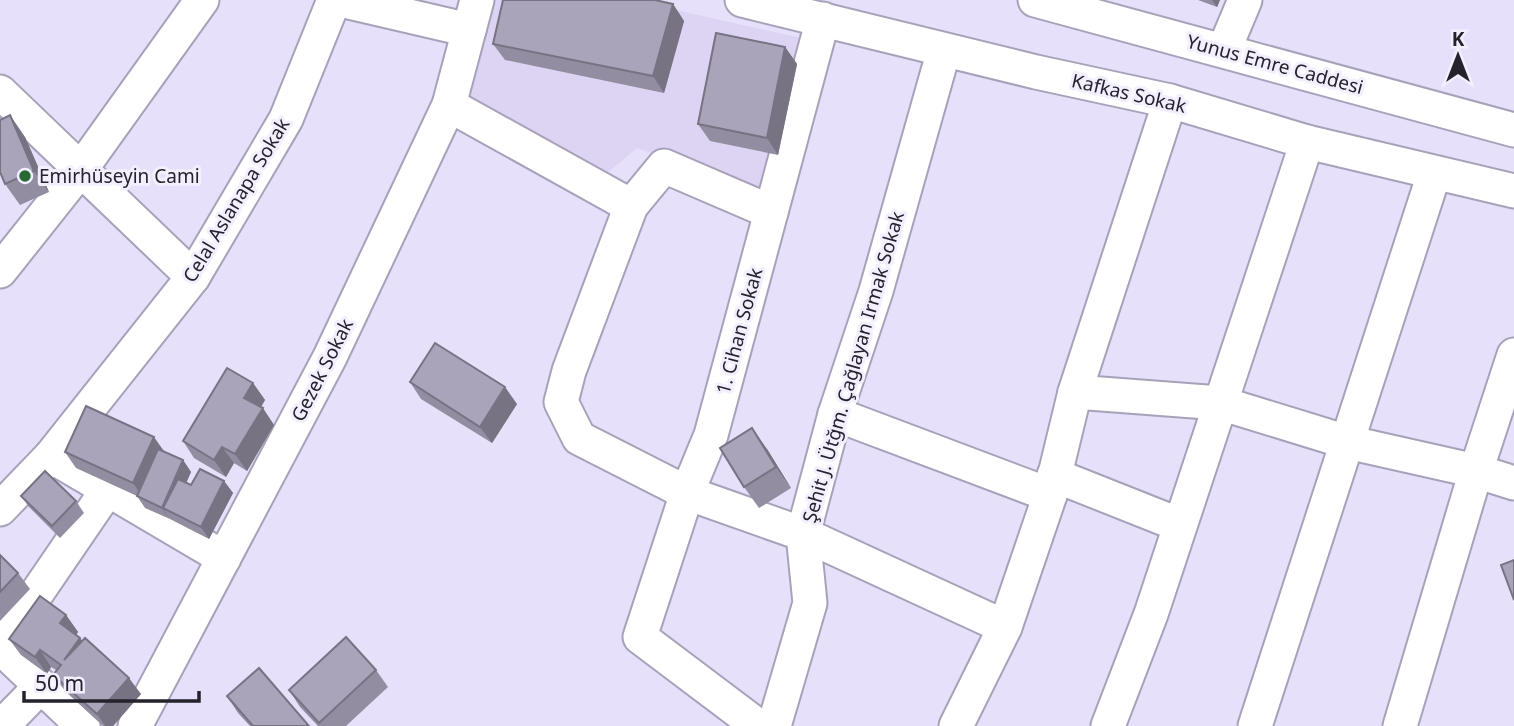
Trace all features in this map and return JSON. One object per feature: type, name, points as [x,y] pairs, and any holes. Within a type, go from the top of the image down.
[{"type":"street","points":[[0,271],[81,169],[202,0]]},
{"type":"street","name":"Celal Aslanapa Sokak","points":[[0,509],[51,456],[193,277],[286,119],[334,0]]},
{"type":"street","points":[[340,0],[473,15]]},
{"type":"street","name":"Kafkas Sokak","points":[[742,0],[1170,102],[1307,142],[1514,191]]},
{"type":"street","points":[[1224,50],[1245,0]]},
{"type":"street","name":"Yunus Emre Caddesi","points":[[1043,1],[1514,130]]},
{"type":"street","name":"Gezek Sokak","points":[[135,726],[330,357],[449,104],[473,15]]},
{"type":"street","name":"1. Cihan Sokak","points":[[758,726],[640,638],[688,493],[711,435],[823,19]]},
{"type":"street","name":"Şehit J. Ütğm. Çağlayan Irmak Sokak","points":[[774,726],[810,603],[803,534],[835,414],[877,291],[944,50]]},
{"type":"street","points":[[0,92],[193,277]]},
{"type":"street","points":[[956,726],[1005,627],[1052,485],[1076,392],[1170,102]]},
{"type":"street","points":[[449,104],[631,206]]},
{"type":"street","points":[[1108,726],[1151,614],[1307,142]]},
{"type":"street","points":[[771,212],[664,166],[631,206],[569,371],[561,402],[579,438],[688,493],[803,534],[1005,627]]},
{"type":"street","points":[[1255,726],[1434,174]]},
{"type":"street","points":[[1400,726],[1476,471],[1514,355]]},
{"type":"street","points":[[1076,392],[1220,403],[1347,442],[1476,471],[1514,483]]},
{"type":"street","points":[[835,414],[1180,525]]},
{"type":"street","points":[[51,456],[224,558]]},
{"type":"street","points":[[83,726],[0,647],[108,489]]},
{"type":"street","points":[[2,726],[40,687]]},
{"type":"shaded area","points":[[471,0],[631,0],[806,39],[767,194],[637,148],[600,179],[445,94]]},
{"type":"building","points":[[503,0],[655,0],[673,4],[653,76],[493,44]]},
{"type":"building","points":[[716,33],[785,47],[767,138],[698,124]]},
{"type":"building","points":[[10,115],[34,171],[5,184],[0,172],[0,120]]},
{"type":"building","points":[[435,343],[505,387],[480,427],[410,382]]},
{"type":"building","points":[[227,368],[253,383],[244,398],[263,408],[235,454],[222,447],[214,460],[183,441]]},
{"type":"building","points":[[86,406],[154,437],[133,483],[65,452]]},
{"type":"building","points":[[752,428],[776,467],[744,487],[720,448]]},
{"type":"building","points":[[158,449],[183,460],[162,508],[137,496]]},
{"type":"building","points":[[200,469],[224,481],[201,527],[163,508],[178,479],[191,485]]},
{"type":"building","points":[[45,471],[76,501],[52,526],[21,496]]},
{"type":"building","points":[[0,555],[18,573],[0,592]]},
{"type":"building","points":[[1514,560],[1514,600],[1501,565]]},
{"type":"building","points":[[40,596],[66,615],[60,623],[80,638],[64,660],[85,638],[129,678],[97,714],[53,675],[61,665],[40,650],[35,657],[9,639]]},
{"type":"building","points":[[346,637],[376,670],[319,723],[289,690]]},
{"type":"building","points":[[259,668],[309,726],[253,726],[227,696]]},
{"type":"place","name":"Emirhüseyin Cami","points":[[25,176]]}]
